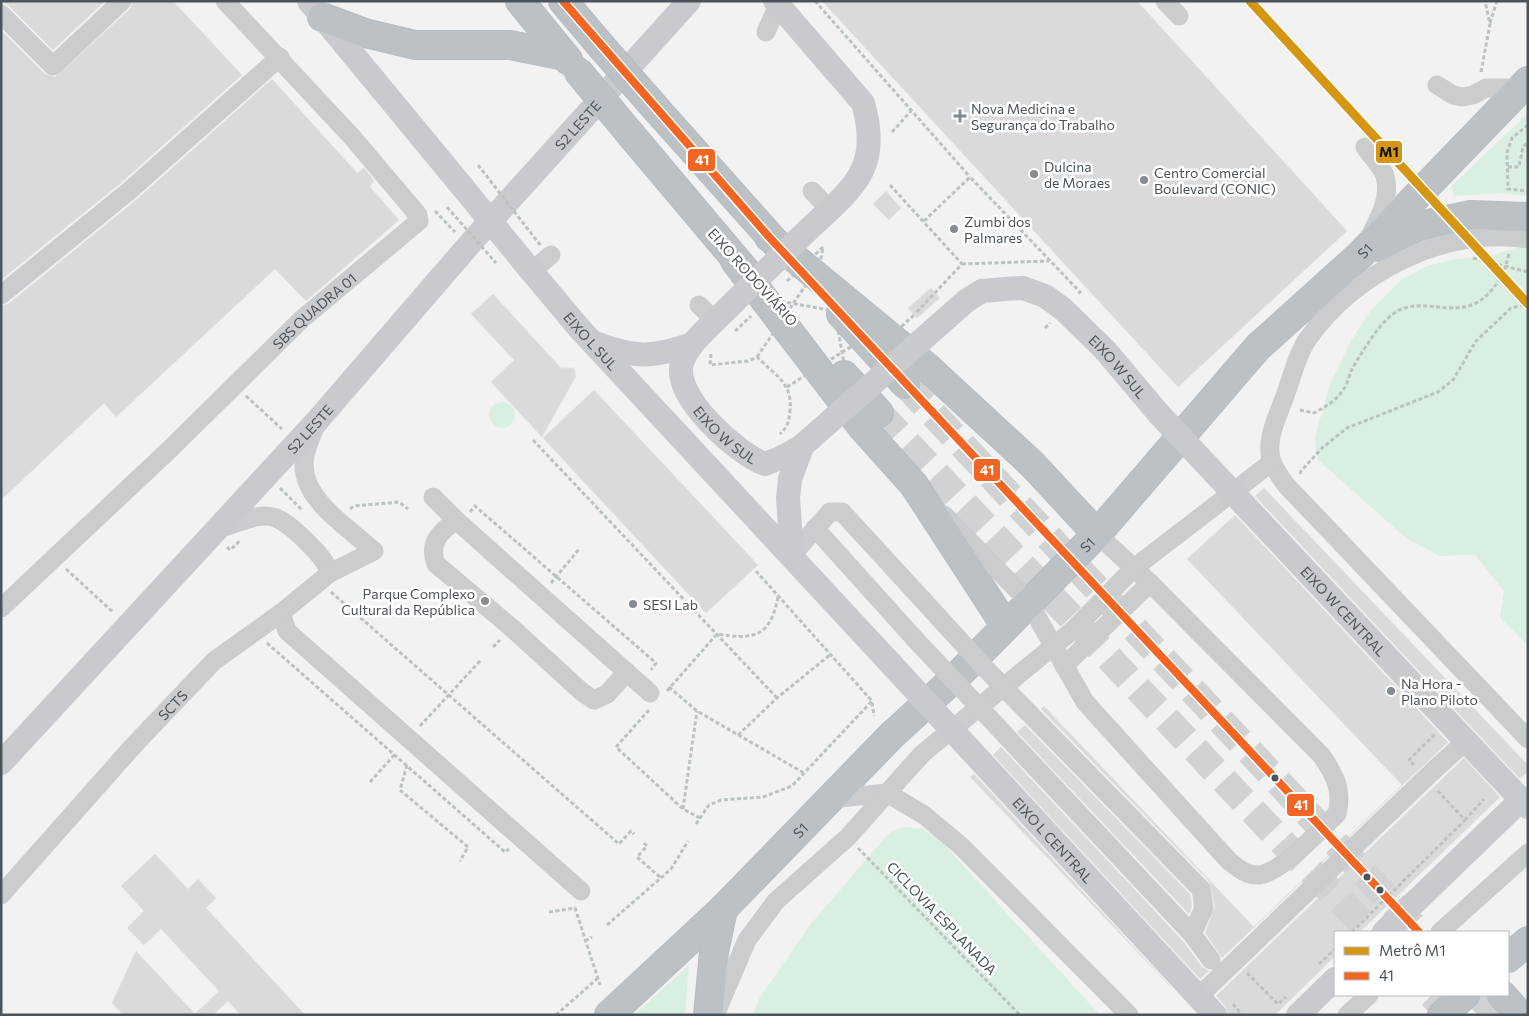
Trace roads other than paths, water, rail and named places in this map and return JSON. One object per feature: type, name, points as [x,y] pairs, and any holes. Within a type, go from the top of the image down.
[{"type":"highway","name":"EIXO RODOVIÁRIO","points":[[520,1],[735,261],[879,413]]},
{"type":"highway","points":[[563,1],[769,237],[905,384]]},
{"type":"highway","points":[[590,1],[599,43]]},
{"type":"highway","points":[[316,9],[365,34],[415,46],[510,45],[571,63]]},
{"type":"highway","name":"S1","points":[[609,1015],[723,910],[892,735],[958,675],[1028,601],[1097,534],[1258,347],[1360,255],[1524,84]]},
{"type":"highway","points":[[1360,255],[1419,226],[1470,215],[1528,216]]},
{"type":"highway","points":[[769,237],[927,367],[1032,464],[1097,534]]},
{"type":"highway","points":[[735,261],[862,427],[914,485],[1005,625]]},
{"type":"highway","points":[[708,1015],[714,952],[723,910]]},
{"type":"highway","points":[[1442,1015],[1464,996]]},
{"type":"highway","points":[[1503,996],[1520,1015]]},
{"type":"main road","name":"S2 LESTE","points":[[1,763],[222,537],[317,421],[468,246],[689,1]]},
{"type":"main road","name":"EIXO W SUL","points":[[776,3],[863,102],[869,123],[870,143],[866,163],[850,189],[830,210],[734,302],[720,324],[692,344],[682,362],[680,374],[689,398],[734,446],[747,456],[765,464],[806,443],[966,301],[982,291],[1023,288],[1045,296],[1063,309],[1105,350],[1159,414]]},
{"type":"main road","name":"EIXO L SUL","points":[[316,9],[591,341],[792,555],[892,665]]},
{"type":"main road","points":[[591,341],[621,353],[649,355],[692,344]]},
{"type":"main road","name":"EIXO W CENTRAL","points":[[1159,414],[1524,803]]},
{"type":"main road","points":[[792,555],[788,498],[790,479],[806,443]]},
{"type":"main road","name":"EIXO L CENTRAL","points":[[892,665],[1215,1015]]},
{"type":"main road","points":[[1385,931],[1524,803]]},
{"type":"main road","points":[[1298,1015],[1334,980]]},
{"type":"lane","points":[[1,14],[53,66],[122,1]]},
{"type":"lane","name":"SBS QUADRA 01","points":[[1,608],[168,451],[302,319],[420,220],[418,215],[352,138],[280,57],[225,1]]},
{"type":"lane","points":[[1165,1],[1179,16]]},
{"type":"lane","points":[[766,32],[776,3]]},
{"type":"lane","points":[[1,295],[129,191],[280,57]]},
{"type":"lane","points":[[1436,85],[1453,95],[1462,97],[1473,95],[1486,88],[1524,84]]},
{"type":"lane","points":[[1332,310],[1384,208],[1386,193],[1385,176],[1365,147]]},
{"type":"lane","points":[[812,191],[830,210]]},
{"type":"lane","points":[[1528,239],[1491,237],[1435,246],[1403,258],[1372,276],[1332,310],[1306,342],[1269,443],[1272,462],[1286,485],[1528,739]]},
{"type":"lane","points":[[528,266],[546,251]]},
{"type":"lane","name":"SCTS","points":[[1,895],[197,678],[226,651],[281,613],[330,573],[374,550],[316,500],[305,480],[304,463],[317,421]]},
{"type":"lane","points":[[715,1015],[747,940],[770,909],[848,837],[922,754],[1073,630],[1134,568],[1272,462]]},
{"type":"lane","points":[[914,485],[1028,601],[1055,645],[1064,666],[1085,702],[1099,719],[1230,861],[1242,871],[1255,875],[1266,874],[1278,867],[1337,814],[1340,803],[1340,789],[1335,776],[1322,756],[1150,583],[1097,534]]},
{"type":"lane","points":[[433,497],[461,519],[627,672],[657,694]]},
{"type":"lane","points":[[792,555],[830,512],[842,512],[990,673],[1201,889],[1204,908],[1192,934]]},
{"type":"lane","points":[[222,537],[256,516],[272,516],[287,522],[326,562],[330,573]]},
{"type":"lane","points":[[461,519],[441,531],[434,542],[432,553],[436,564],[512,628],[582,692],[594,700],[607,694],[627,672]]},
{"type":"lane","points":[[815,528],[914,638],[1192,934],[1222,974]]},
{"type":"lane","points":[[1064,666],[1150,583]]},
{"type":"lane","points":[[281,613],[287,631],[581,891]]},
{"type":"lane","points":[[1198,997],[1466,741]]},
{"type":"lane","points":[[830,799],[886,793],[924,815],[961,846],[1129,1015]]},
{"type":"lane","points":[[1441,931],[1528,853]]},
{"type":"lane","points":[[1346,1015],[1368,996]]},
{"type":"tunnel","points":[[905,384],[1418,931]]},
{"type":"tunnel","points":[[879,413],[1284,844],[1370,931]]},
{"type":"tunnel","points":[[1433,996],[1451,1015]]},
{"type":"tunnel","points":[[1479,996],[1497,1015]]},
{"type":"metro line","name":"M1","points":[[1250,1],[1528,304]]},
{"type":"place","name":"Nova Medicina e Segurança do Trabalho","points":[[960,116]]},
{"type":"place","name":"Dulcina de Moraes","points":[[1034,174]]},
{"type":"place","name":"Centro Comercial Boulevard (CONIC)","points":[[1144,180]]},
{"type":"place","name":"Zumbi dos Palmares","points":[[954,229]]},
{"type":"place","name":"Parque Complexo Cultural da República","points":[[485,601]]},
{"type":"place","name":"SESI Lab","points":[[633,604]]},
{"type":"place","name":"Na Hora - Plano Piloto","points":[[1391,691]]}]
